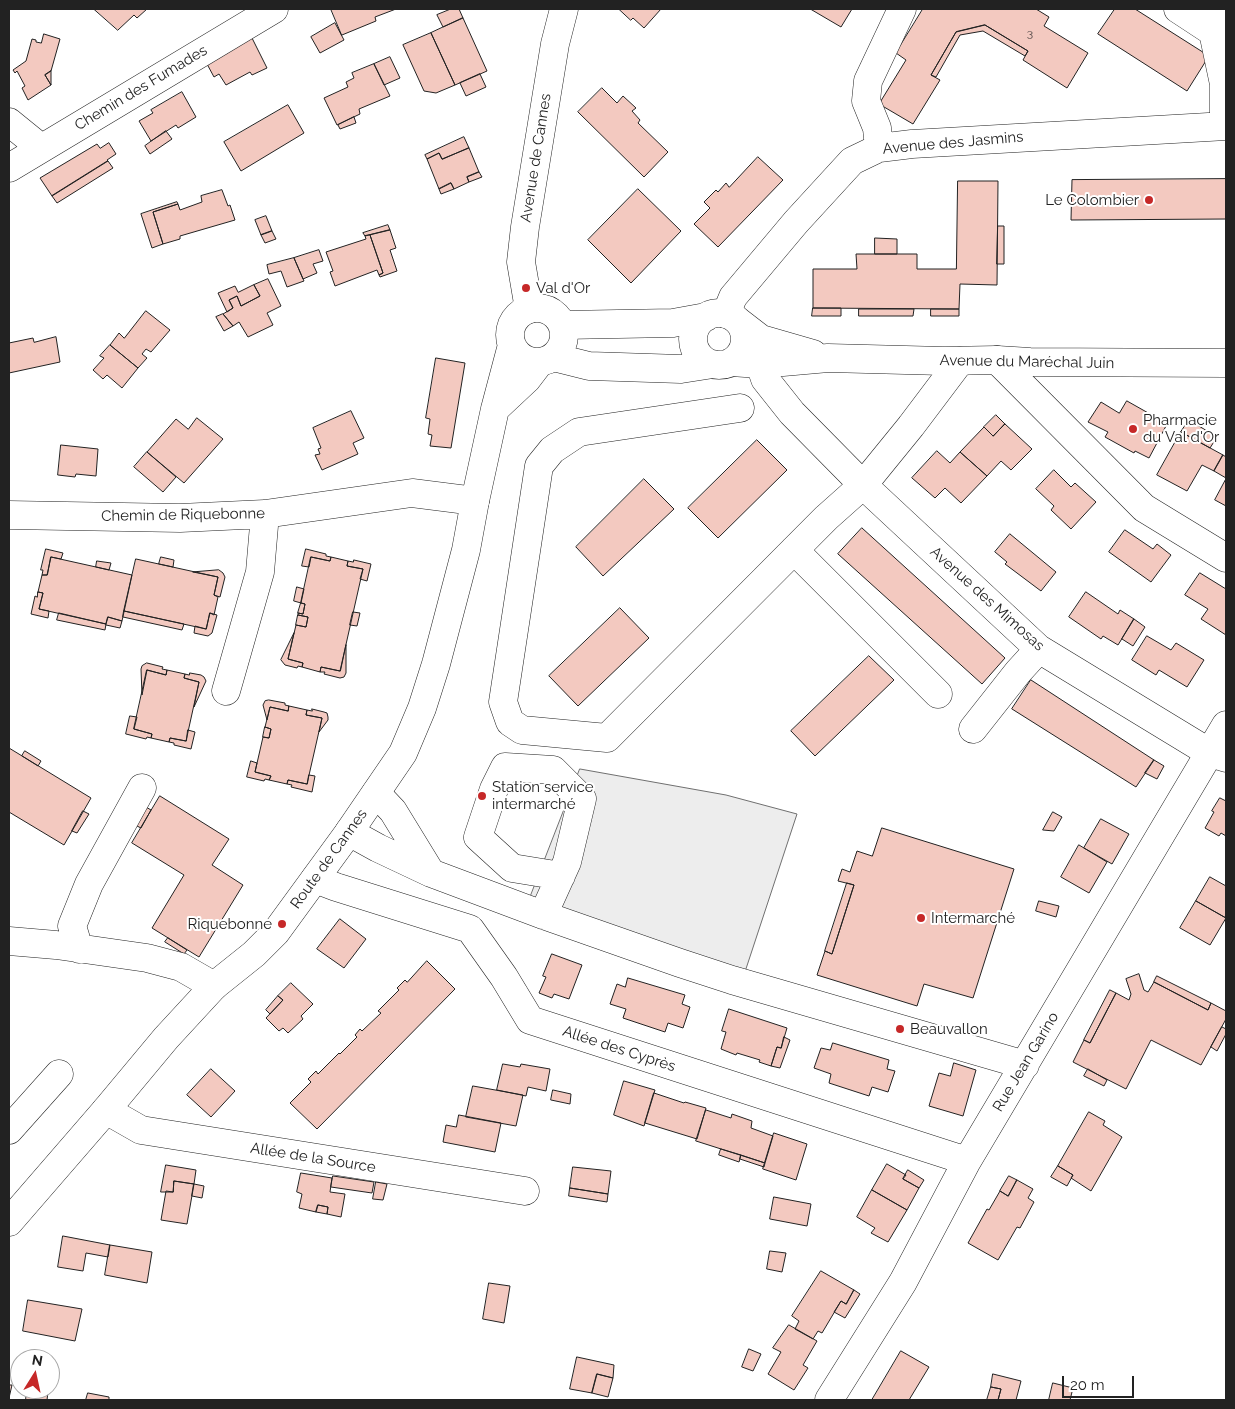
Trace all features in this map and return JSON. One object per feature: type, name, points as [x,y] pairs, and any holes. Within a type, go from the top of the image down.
[{"type":"street","name":"Chemin des Fumades","points":[[9,168],[274,9]]},
{"type":"street","name":"Avenue de Cannes","points":[[528,309],[522,262],[525,227],[554,53],[564,9]]},
{"type":"street","points":[[879,148],[877,128],[866,100],[868,81],[902,9]]},
{"type":"street","points":[[1178,9],[1214,20],[1224,84],[1225,126]]},
{"type":"street","points":[[9,122],[42,148]]},
{"type":"street","name":"Avenue des Jasmins","points":[[722,363],[705,361],[694,347],[693,338],[699,322],[724,318],[733,297],[796,222],[852,161],[879,148],[912,144],[1225,126]]},
{"type":"street","points":[[495,410],[547,359],[559,350],[564,342],[563,325],[559,318],[545,309],[528,309],[514,320],[510,336],[512,345],[523,358],[531,361],[547,359]]},
{"type":"street","points":[[563,325],[673,323],[724,318],[743,329],[745,344],[738,357],[722,363]]},
{"type":"street","name":"Avenue du Maréchal Juin","points":[[724,318],[760,339],[828,358]]},
{"type":"street","name":"Route de Cannes","points":[[9,1222],[166,1038],[214,986],[254,954],[276,932],[349,832],[403,753],[422,708],[436,664],[466,550],[495,410],[512,345]]},
{"type":"street","name":"Avenue du Maréchal Juin","points":[[547,359],[589,366],[681,369],[722,363],[760,364],[828,358],[1226,363]]},
{"type":"street","points":[[997,360],[1144,508],[1226,558]]},
{"type":"street","points":[[740,408],[579,432],[552,450],[539,466],[503,702],[510,722],[522,730],[607,738],[826,518],[863,485],[960,361]]},
{"type":"street","name":"Avenue des Mimosas","points":[[760,364],[765,379],[792,413],[863,485],[1039,649],[1218,756]]},
{"type":"street","name":"Chemin de Riquebonne","points":[[9,515],[180,518],[266,514],[412,493],[475,502]]},
{"type":"street","points":[[226,691],[260,572],[266,514]]},
{"type":"street","points":[[794,550],[938,694]]},
{"type":"street","points":[[973,729],[1018,672],[1039,649]]},
{"type":"street","name":"Rue Jean Garino","points":[[829,1400],[903,1282],[968,1160],[1025,1065],[1218,756],[1226,724]]},
{"type":"street","points":[[79,949],[72,926],[89,884],[142,788]]},
{"type":"street","points":[[376,792],[393,811],[431,873]]},
{"type":"street","points":[[349,832],[431,873],[543,915],[732,980],[1025,1065]]},
{"type":"street","points":[[543,915],[561,876]]},
{"type":"street","name":"Allée des Cyprès","points":[[315,879],[470,929],[504,977],[530,1020],[968,1160]]},
{"type":"street","points":[[9,941],[147,958],[181,967],[214,986]]},
{"type":"street","points":[[9,1130],[59,1074]]},
{"type":"street","name":"Allée de la Source","points":[[106,1110],[141,1130],[525,1191]]},
{"type":"shaded area","points":[[580,769],[726,795],[797,814],[739,990],[521,921]]},
{"type":"building","points":[[94,9],[147,9],[137,18],[134,15],[118,30]]},
{"type":"building","points":[[331,9],[396,9],[375,17],[376,21],[342,35]]},
{"type":"building","points":[[451,9],[459,9],[463,18],[443,27],[437,15]]},
{"type":"building","points":[[619,9],[661,9],[644,28]]},
{"type":"building","points":[[813,9],[852,9],[841,27]]},
{"type":"building","points":[[923,9],[1036,9],[1049,17],[1044,26],[1088,53],[1067,88],[1023,60],[1028,51],[985,25],[956,32],[931,75],[940,80],[913,124],[879,104],[906,60],[896,53]]},
{"type":"building","points":[[1115,9],[1135,9],[1209,56],[1187,91],[1098,34]]},
{"type":"building","points":[[463,18],[487,71],[455,85],[431,33]]},
{"type":"building","points":[[335,23],[344,40],[320,53],[311,37]]},
{"type":"building","points":[[985,25],[1028,51],[1025,56],[983,31],[960,35],[936,77],[931,75],[956,32]]},
{"type":"building","points":[[431,33],[455,85],[436,93],[424,91],[403,45]]},
{"type":"building","points":[[44,34],[60,39],[51,71],[45,75],[51,85],[28,100],[22,88],[25,86],[17,71],[15,73],[13,70],[26,61],[32,39],[41,43]]},
{"type":"building","points":[[252,38],[267,68],[252,75],[250,72],[226,85],[219,74],[214,77],[207,64],[229,52],[228,50]]},
{"type":"building","points":[[390,57],[400,78],[384,85],[374,64]]},
{"type":"building","points":[[374,64],[390,96],[359,109],[360,114],[337,125],[324,98],[348,87],[346,82],[354,78],[352,73]]},
{"type":"building","points":[[51,71],[51,85],[45,75]]},
{"type":"building","points":[[480,74],[486,87],[466,96],[460,83]]},
{"type":"building","points":[[602,88],[617,103],[623,96],[636,108],[632,111],[640,120],[638,123],[668,152],[644,177],[578,112]]},
{"type":"building","points":[[182,92],[196,117],[178,128],[176,125],[151,141],[139,121],[153,113],[151,110]]},
{"type":"building","points":[[288,105],[304,133],[241,171],[224,142]]},
{"type":"building","points":[[354,117],[356,123],[340,129],[338,125]]},
{"type":"building","points":[[166,131],[172,139],[150,154],[145,146]]},
{"type":"building","points":[[464,137],[469,148],[442,159],[439,153],[427,159],[425,155]]},
{"type":"building","points":[[109,143],[116,154],[52,196],[40,178],[97,144],[100,148]]},
{"type":"building","points":[[469,148],[479,172],[467,177],[469,182],[454,189],[451,183],[439,189],[427,159],[439,153],[442,159]]},
{"type":"building","points":[[758,157],[783,180],[718,247],[694,224],[710,208],[704,202],[716,190],[718,192],[726,183],[729,187]]},
{"type":"building","points":[[108,161],[113,168],[57,203],[52,196]]},
{"type":"building","points":[[479,172],[482,177],[469,182],[467,177]]},
{"type":"building","name":"Le Colombier","points":[[1226,179],[1226,219],[1071,220],[1072,180]]},
{"type":"building","points":[[958,181],[998,181],[997,285],[960,284],[959,309],[813,308],[813,269],[857,269],[856,254],[917,254],[917,269],[956,269]]},
{"type":"building","points":[[451,183],[454,189],[441,194],[439,189]]},
{"type":"building","points":[[638,189],[681,231],[631,283],[588,240]]},
{"type":"building","points":[[222,190],[235,220],[180,236],[180,239],[163,244],[153,212],[178,204],[180,210],[202,202],[201,196]]},
{"type":"building","points":[[177,202],[178,204],[153,212],[163,244],[152,248],[141,214]]},
{"type":"building","points":[[266,216],[272,231],[261,235],[255,220]]},
{"type":"building","points":[[388,225],[390,230],[365,236],[363,233]]},
{"type":"building","points":[[998,226],[1004,226],[1004,264],[997,264]]},
{"type":"building","points":[[390,230],[396,248],[390,250],[397,271],[380,277],[379,275],[383,273],[370,235]]},
{"type":"building","points":[[272,231],[276,239],[265,243],[261,235]]},
{"type":"building","points":[[370,235],[383,273],[379,275],[377,270],[335,286],[330,272],[333,271],[326,252],[366,239],[365,236]]},
{"type":"building","points":[[875,238],[897,239],[897,254],[875,254]]},
{"type":"building","points":[[319,250],[323,261],[313,264],[317,273],[303,279],[294,258]]},
{"type":"building","points":[[294,258],[304,281],[287,287],[281,271],[269,274],[267,265]]},
{"type":"building","points":[[268,279],[281,306],[267,313],[273,325],[248,337],[239,322],[233,326],[223,314],[233,308],[229,300],[237,296],[241,306],[260,296],[254,285]]},
{"type":"building","points":[[254,285],[260,296],[241,306],[237,296],[229,300],[233,308],[227,312],[218,293],[235,286],[238,292]]},
{"type":"building","points":[[813,308],[841,308],[841,316],[812,316]]},
{"type":"building","points":[[859,309],[914,309],[913,316],[859,316]]},
{"type":"building","points":[[931,309],[959,309],[959,316],[931,316]]},
{"type":"building","points":[[146,311],[170,330],[151,352],[146,349],[142,354],[147,358],[138,368],[110,345],[119,333],[124,338]]},
{"type":"building","points":[[223,314],[233,326],[224,331],[216,317]]},
{"type":"building","points":[[56,337],[60,362],[9,373],[9,343],[33,338],[34,342]]},
{"type":"building","points":[[110,345],[138,368],[122,388],[107,375],[103,379],[93,370],[104,358],[100,356]]},
{"type":"building","points":[[436,358],[465,363],[451,448],[430,446],[432,435],[428,434],[430,419],[426,418]]},
{"type":"building","name":"Pharmacie du Val d'Or","points":[[1127,401],[1166,423],[1149,458],[1135,451],[1134,453],[1105,437],[1108,432],[1088,422],[1101,402],[1119,413]]},
{"type":"building","points":[[351,411],[364,438],[353,443],[358,454],[322,470],[315,455],[320,454],[318,449],[321,448],[313,428]]},
{"type":"building","points":[[996,415],[1005,424],[993,436],[984,427]]},
{"type":"building","points":[[197,418],[223,439],[184,483],[147,452],[176,419],[188,429]]},
{"type":"building","points":[[1189,420],[1217,437],[1210,448],[1181,432]]},
{"type":"building","points":[[1005,424],[1032,449],[1011,470],[1001,461],[987,476],[960,452],[984,427],[993,436]]},
{"type":"building","points":[[1181,432],[1223,455],[1214,471],[1202,465],[1187,491],[1157,475]]},
{"type":"building","points":[[757,440],[787,470],[718,538],[688,508]]},
{"type":"building","points":[[61,445],[98,449],[96,476],[76,474],[75,477],[58,475]]},
{"type":"building","points":[[937,451],[950,463],[960,452],[987,476],[961,503],[945,488],[935,498],[912,478]]},
{"type":"building","points":[[147,452],[176,477],[163,492],[134,467]]},
{"type":"building","points":[[1223,455],[1226,457],[1226,478],[1214,471]]},
{"type":"building","points":[[1054,470],[1071,487],[1075,483],[1096,502],[1071,529],[1051,510],[1054,506],[1036,489]]},
{"type":"building","points":[[644,479],[674,509],[603,576],[576,547]]},
{"type":"building","points":[[1226,479],[1226,506],[1215,500]]},
{"type":"building","points":[[862,528],[1005,658],[982,684],[838,554]]},
{"type":"building","points":[[1125,530],[1153,549],[1157,544],[1171,555],[1151,582],[1109,552]]},
{"type":"building","points":[[1010,534],[1056,572],[1041,591],[1005,564],[1007,562],[995,552]]},
{"type":"building","points":[[46,549],[63,553],[61,559],[51,557],[47,575],[42,575],[43,570],[41,570]]},
{"type":"building","points":[[306,549],[326,554],[326,556],[331,557],[330,561],[311,557],[309,567],[302,566]]},
{"type":"building","points":[[51,557],[132,575],[122,621],[108,617],[106,624],[39,609],[43,593],[38,592],[42,575],[47,575]]},
{"type":"building","points":[[161,557],[174,560],[173,567],[159,564]]},
{"type":"building","points":[[311,557],[330,561],[331,557],[348,561],[347,566],[363,569],[340,671],[321,667],[320,672],[302,667],[303,663],[288,659],[296,625],[306,627],[308,617],[298,615],[298,613],[303,614],[305,604],[301,603]]},
{"type":"building","points":[[136,559],[218,577],[214,595],[218,597],[214,615],[210,613],[206,629],[124,611]]},
{"type":"building","points":[[354,560],[371,564],[367,581],[360,579],[363,569],[347,566],[348,561],[353,562]]},
{"type":"building","points":[[97,561],[111,563],[109,570],[96,567]]},
{"type":"building","points":[[219,570],[225,577],[220,597],[214,595],[218,577],[193,572]]},
{"type":"building","points":[[1200,573],[1226,589],[1226,635],[1201,619],[1208,609],[1185,595]]},
{"type":"building","points":[[297,587],[304,589],[301,603],[294,601]]},
{"type":"building","points":[[38,592],[43,593],[39,609],[49,611],[48,618],[31,614],[35,596],[37,597]]},
{"type":"building","points":[[1086,592],[1118,614],[1120,610],[1134,619],[1118,645],[1103,636],[1101,639],[1069,617]]},
{"type":"building","points":[[301,603],[305,604],[303,614],[298,613]]},
{"type":"building","points":[[620,608],[649,638],[578,706],[549,676]]},
{"type":"building","points":[[124,611],[184,624],[182,630],[123,617]]},
{"type":"building","points":[[353,612],[360,613],[357,626],[350,625]]},
{"type":"building","points":[[59,613],[106,624],[105,630],[57,620]]},
{"type":"building","points":[[210,613],[217,615],[212,633],[208,636],[194,633],[195,626],[206,629]]},
{"type":"building","points":[[298,615],[308,617],[306,627],[296,625]]},
{"type":"building","points":[[108,617],[122,621],[120,628],[106,625]]},
{"type":"building","points":[[1134,619],[1145,627],[1133,646],[1122,639]]},
{"type":"building","points":[[294,633],[288,659],[303,663],[302,667],[298,666],[297,668],[285,665],[281,660]]},
{"type":"building","points":[[1147,636],[1171,650],[1176,643],[1204,660],[1187,687],[1159,670],[1156,675],[1132,660]]},
{"type":"building","points":[[346,645],[346,673],[344,677],[340,678],[320,672],[321,667],[340,671]]},
{"type":"building","points":[[869,656],[894,680],[815,756],[791,731]]},
{"type":"building","points":[[147,663],[163,667],[162,669],[167,670],[166,675],[147,670],[142,695],[141,669]]},
{"type":"building","points":[[147,670],[166,675],[167,670],[185,674],[184,678],[199,682],[186,741],[170,738],[169,742],[151,738],[152,734],[134,729]]},
{"type":"building","points":[[190,673],[201,675],[206,681],[194,707],[199,682],[184,678],[185,674],[189,675]]},
{"type":"building","points":[[1031,680],[1154,760],[1136,787],[1012,709]]},
{"type":"building","points":[[265,701],[285,703],[285,705],[289,706],[288,711],[270,707],[267,720],[263,705]]},
{"type":"building","points":[[289,706],[307,710],[306,715],[322,718],[307,784],[288,780],[287,784],[269,780],[271,776],[255,772],[263,737],[269,738],[271,729],[265,727],[270,707],[288,711]]},
{"type":"building","points":[[312,709],[327,713],[328,720],[319,732],[322,718],[306,715],[307,710],[312,711]]},
{"type":"building","points":[[130,716],[137,717],[134,729],[152,734],[151,738],[147,737],[146,739],[126,734]]},
{"type":"building","points":[[265,727],[271,729],[269,738],[263,737]]},
{"type":"building","points":[[188,730],[195,732],[191,749],[169,742],[170,738],[186,741]]},
{"type":"building","points":[[9,748],[91,798],[64,845],[9,812]]},
{"type":"building","points":[[25,751],[41,761],[38,766],[22,756]]},
{"type":"building","points":[[1154,760],[1164,766],[1157,779],[1145,773]]},
{"type":"building","points":[[251,761],[257,763],[255,772],[271,776],[269,780],[265,779],[264,781],[247,777]]},
{"type":"building","points":[[309,775],[315,776],[312,792],[291,787],[292,785],[287,784],[288,780],[307,784]]},
{"type":"building","points":[[160,796],[229,839],[212,865],[243,885],[199,957],[152,928],[184,875],[132,843]]},
{"type":"building","points":[[1220,798],[1226,801],[1226,836],[1221,833],[1219,836],[1205,828]]},
{"type":"building","points":[[146,807],[151,810],[141,828],[135,825]]},
{"type":"building","points":[[83,811],[89,814],[77,833],[72,831]]},
{"type":"building","points":[[1053,812],[1062,817],[1054,831],[1043,830]]},
{"type":"building","points":[[1101,819],[1129,834],[1112,864],[1084,848]]},
{"type":"building","name":"Intermarché","points":[[882,828],[1014,869],[973,998],[924,984],[917,1006],[817,975],[825,951],[832,954],[854,885],[838,881],[842,869],[850,872],[857,851],[872,856]]},
{"type":"building","points":[[1079,845],[1107,862],[1089,893],[1061,877]]},
{"type":"building","points":[[1210,877],[1226,886],[1226,918],[1196,901]]},
{"type":"building","points":[[847,883],[854,885],[832,954],[825,951]]},
{"type":"building","points":[[1039,901],[1059,906],[1056,917],[1036,911]]},
{"type":"building","points":[[1196,901],[1226,918],[1210,945],[1180,928]]},
{"type":"building","points":[[340,919],[366,939],[344,968],[317,949]]},
{"type":"building","points":[[168,938],[187,950],[184,954],[165,942]]},
{"type":"building","points":[[552,954],[582,965],[569,999],[554,994],[552,998],[539,993],[546,977],[543,976]]},
{"type":"building","points":[[427,961],[455,989],[317,1129],[290,1103],[311,1082],[308,1079],[316,1071],[318,1074],[340,1054],[357,1037],[355,1035],[360,1029],[362,1031],[381,1013],[378,1011],[399,990],[397,988],[405,980],[407,982]]},
{"type":"building","points":[[1139,974],[1144,990],[1148,992],[1154,982],[1208,1010],[1211,1003],[1226,1011],[1226,1019],[1201,1065],[1151,1040],[1126,1089],[1073,1062],[1084,1040],[1090,1043],[1116,993],[1129,1000],[1131,994],[1126,979]]},
{"type":"building","points":[[1157,976],[1211,1003],[1208,1010],[1154,982]]},
{"type":"building","points":[[628,978],[685,995],[682,1004],[690,1007],[683,1028],[668,1023],[665,1032],[623,1018],[626,1009],[610,1004],[617,984],[625,987]]},
{"type":"building","points":[[291,983],[313,1004],[301,1016],[303,1019],[288,1033],[283,1028],[279,1031],[266,1018],[283,1000],[278,996]]},
{"type":"building","points":[[1110,990],[1116,993],[1090,1043],[1084,1040]]},
{"type":"building","points":[[278,996],[283,1000],[270,1014],[266,1010]]},
{"type":"building","points":[[729,1009],[787,1028],[781,1048],[777,1047],[771,1066],[759,1062],[760,1060],[737,1053],[736,1055],[721,1049],[726,1032],[722,1031]]},
{"type":"building","points":[[1222,1027],[1226,1029],[1226,1034],[1217,1051],[1211,1047]]},
{"type":"building","points":[[784,1037],[790,1040],[780,1068],[771,1066],[777,1047],[781,1048]]},
{"type":"building","points":[[833,1043],[889,1060],[887,1069],[895,1071],[888,1092],[872,1087],[869,1096],[829,1083],[831,1074],[814,1068],[821,1048],[830,1050]]},
{"type":"building","points":[[954,1063],[976,1070],[963,1116],[929,1106],[939,1073],[950,1076]]},
{"type":"building","points":[[503,1064],[520,1067],[521,1064],[550,1069],[546,1091],[528,1087],[526,1096],[497,1090]]},
{"type":"building","points":[[211,1069],[235,1091],[211,1117],[187,1095]]},
{"type":"building","points":[[1088,1069],[1107,1080],[1104,1086],[1084,1076]]},
{"type":"building","points":[[624,1081],[655,1090],[644,1126],[614,1115]]},
{"type":"building","points":[[473,1086],[523,1095],[516,1126],[466,1117]]},
{"type":"building","points":[[553,1090],[571,1094],[570,1104],[551,1100]]},
{"type":"building","points":[[654,1093],[706,1108],[697,1139],[645,1123]]},
{"type":"building","points":[[706,1110],[731,1118],[732,1114],[752,1121],[751,1128],[773,1136],[765,1163],[696,1141]]},
{"type":"building","points":[[1089,1112],[1105,1121],[1103,1125],[1122,1137],[1091,1191],[1071,1178],[1073,1175],[1058,1166]]},
{"type":"building","points":[[459,1115],[501,1123],[495,1152],[443,1142],[446,1125],[456,1127]]},
{"type":"building","points":[[774,1133],[807,1144],[796,1180],[763,1169]]},
{"type":"building","points":[[721,1149],[741,1155],[739,1162],[719,1155]]},
{"type":"building","points":[[741,1155],[765,1163],[764,1167],[740,1159]]},
{"type":"building","points":[[887,1164],[906,1175],[903,1179],[919,1188],[907,1210],[872,1190]]},
{"type":"building","points":[[166,1165],[196,1170],[194,1184],[174,1181],[173,1192],[161,1192]]},
{"type":"building","points":[[1058,1166],[1073,1175],[1067,1186],[1051,1177]]},
{"type":"building","points":[[573,1167],[611,1171],[608,1194],[570,1188]]},
{"type":"building","points":[[908,1170],[924,1180],[919,1188],[903,1179]]},
{"type":"building","points":[[301,1173],[332,1178],[330,1192],[345,1194],[341,1217],[327,1214],[328,1207],[318,1205],[316,1212],[299,1208],[302,1194],[297,1192]]},
{"type":"building","points":[[333,1176],[374,1182],[372,1193],[331,1187]]},
{"type":"building","points":[[1009,1176],[1017,1180],[1008,1196],[1000,1191]]},
{"type":"building","points":[[1017,1180],[1033,1189],[1028,1198],[1034,1202],[1020,1228],[1017,1227],[998,1260],[968,1243],[987,1209],[989,1210],[1000,1191],[1008,1196]]},
{"type":"building","points":[[174,1181],[194,1184],[187,1224],[161,1220],[166,1191],[173,1192]]},
{"type":"building","points":[[376,1182],[387,1184],[383,1200],[373,1199]]},
{"type":"building","points":[[194,1184],[204,1186],[202,1198],[192,1196]]},
{"type":"building","points":[[570,1188],[608,1194],[607,1202],[569,1196]]},
{"type":"building","points":[[872,1190],[907,1210],[888,1242],[871,1233],[875,1228],[857,1217]]},
{"type":"building","points":[[774,1197],[811,1204],[807,1226],[770,1219]]},
{"type":"building","points":[[318,1205],[328,1207],[327,1214],[316,1212]]},
{"type":"building","points":[[63,1236],[110,1245],[108,1257],[86,1253],[83,1271],[58,1267]]},
{"type":"building","points":[[110,1245],[152,1252],[147,1283],[105,1275]]},
{"type":"building","points":[[770,1251],[786,1253],[782,1272],[767,1269]]},
{"type":"building","points":[[821,1271],[854,1290],[846,1304],[841,1301],[822,1333],[818,1331],[813,1339],[795,1329],[799,1321],[792,1316]]},
{"type":"building","points":[[489,1283],[510,1286],[504,1323],[483,1319]]},
{"type":"building","points":[[854,1290],[860,1294],[845,1318],[834,1312],[841,1301],[846,1304]]},
{"type":"building","points":[[28,1300],[82,1309],[75,1341],[23,1331]]},
{"type":"building","points":[[789,1325],[817,1341],[803,1365],[808,1368],[794,1390],[768,1374],[781,1352],[773,1348]]},
{"type":"building","points":[[749,1349],[761,1354],[753,1371],[742,1367]]},
{"type":"building","points":[[901,1351],[929,1367],[909,1400],[872,1400]]},
{"type":"building","points":[[577,1357],[614,1365],[613,1378],[597,1374],[592,1393],[570,1389]]},
{"type":"building","points":[[597,1374],[613,1378],[608,1397],[592,1393]]},
{"type":"building","points":[[993,1374],[1021,1381],[1016,1400],[998,1400],[1001,1389],[991,1387]]},
{"type":"building","points":[[1053,1383],[1073,1388],[1070,1400],[1049,1400]]},
{"type":"building","points":[[991,1387],[1001,1389],[998,1400],[987,1400]]},
{"type":"building","points":[[88,1393],[109,1397],[109,1400],[86,1400]]},
{"type":"building","points":[[26,1399],[47,1399],[47,1400]]},
{"type":"place","name":"Le Colombier","points":[[1149,200]]},
{"type":"place","name":"Val d'Or","points":[[526,288]]},
{"type":"place","name":"Pharmacie du Val d'Or","points":[[1133,429]]},
{"type":"place","name":"Station service intermarché","points":[[482,796]]},
{"type":"place","name":"Intermarché","points":[[921,918]]},
{"type":"place","name":"Riquebonne","points":[[282,924]]},
{"type":"place","name":"Beauvallon","points":[[900,1029]]}]
